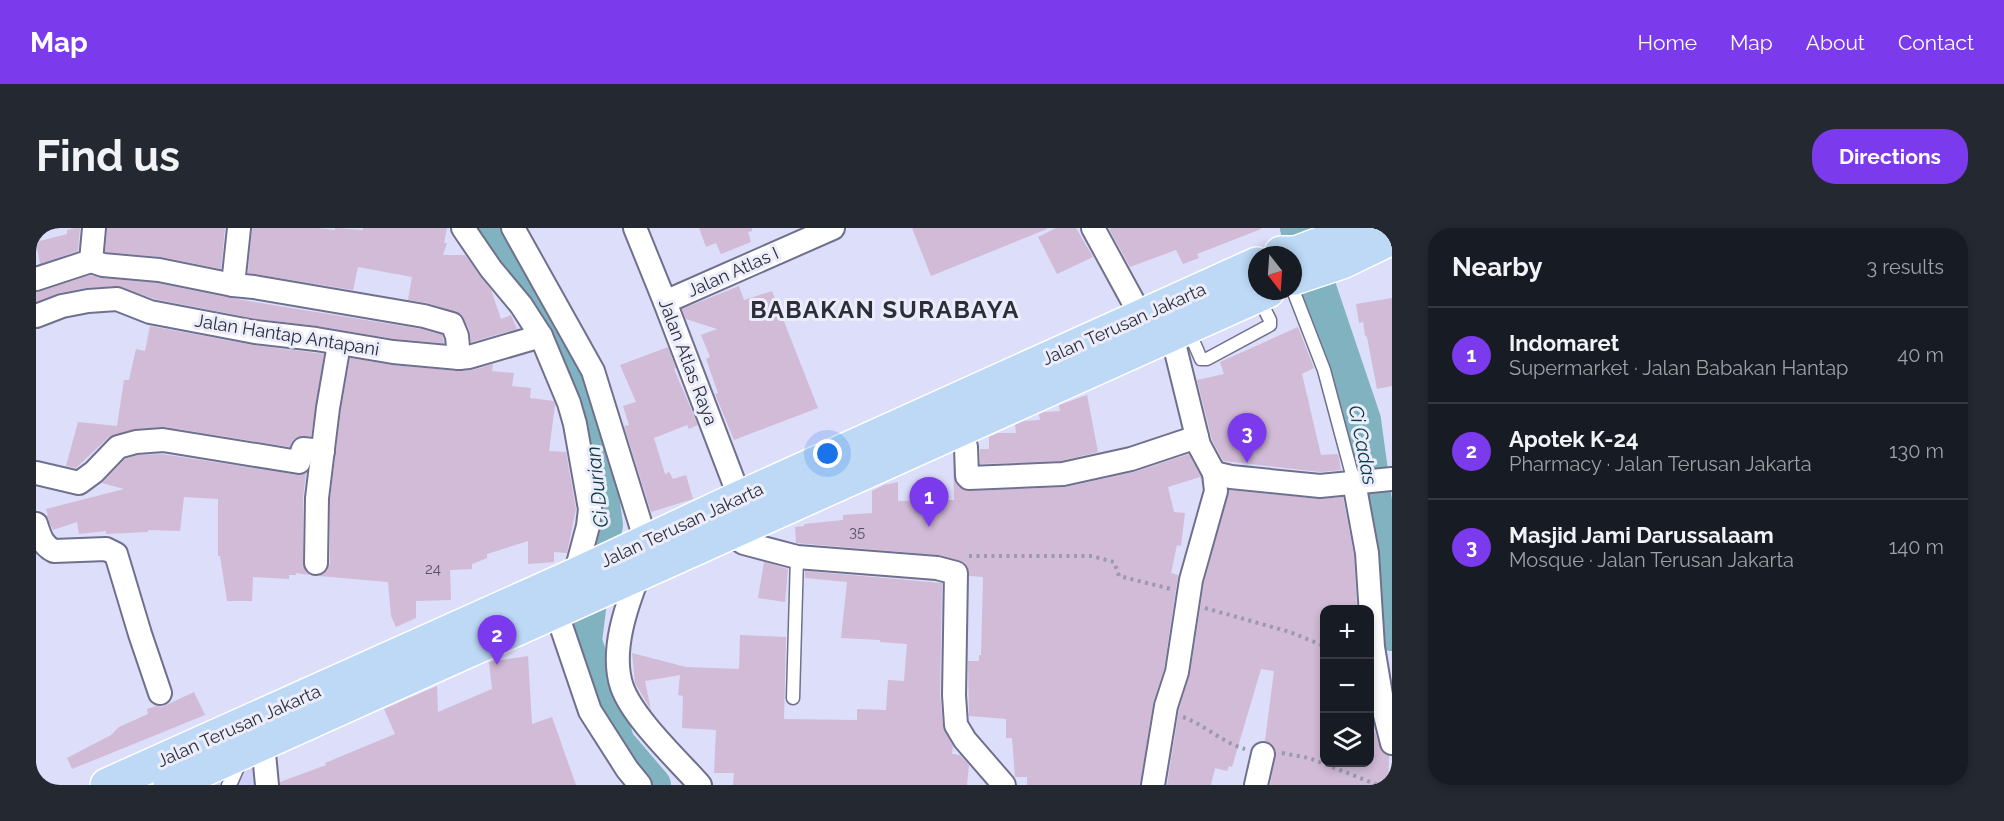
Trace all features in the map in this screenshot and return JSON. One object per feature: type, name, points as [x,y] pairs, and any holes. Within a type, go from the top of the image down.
[{"type":"main road","name":"Jalan Terusan Jakarta","points":[[1302,261],[1362,228]]},
{"type":"main road","points":[[1332,245],[1372,228]]},
{"type":"main road","name":"Jalan Terusan Jakarta","points":[[1332,245],[1392,238]]},
{"type":"main road","name":"Jalan Terusan Jakarta","points":[[746,526],[1141,316],[1248,282]]},
{"type":"main road","name":"Jalan Terusan Jakarta","points":[[107,785],[618,570],[746,526],[1180,331],[1248,291]]},
{"type":"main road","name":"Jalan Terusan Jakarta","points":[[170,785],[562,609],[618,570]]},
{"type":"street","points":[[91,261],[94,228]]},
{"type":"street","points":[[233,285],[239,228]]},
{"type":"street","points":[[463,228],[491,269],[521,305],[540,336],[562,383],[575,424],[590,509],[588,526],[618,570]]},
{"type":"street","points":[[513,228],[593,371],[624,619],[618,658],[621,684],[637,714],[700,785]]},
{"type":"street","name":"Jalan Atlas Raya","points":[[635,228],[665,302],[746,526]]},
{"type":"street","name":"Jalan Atlas I","points":[[665,302],[833,228]]},
{"type":"street","points":[[1094,228],[1141,316]]},
{"type":"street","points":[[36,279],[91,261],[103,265],[159,270],[233,285],[254,286],[424,316],[452,324],[458,336],[459,358]]},
{"type":"street","name":"Jalan Hantap Antapani","points":[[36,316],[62,306],[117,299],[150,312],[255,333],[459,358],[470,357],[540,336]]},
{"type":"street","points":[[1153,785],[1166,706],[1177,672],[1188,598],[1216,491],[1214,473],[1197,437],[1180,331]]},
{"type":"street","points":[[316,563],[317,498],[339,344]]},
{"type":"street","points":[[961,429],[966,447],[969,478],[1063,474],[1131,459],[1197,437]]},
{"type":"street","points":[[36,473],[79,483],[94,472],[117,447],[136,442],[164,440],[299,462],[303,449],[323,451]]},
{"type":"street","points":[[1214,473],[1231,477],[1320,486],[1392,479]]},
{"type":"street","points":[[1357,482],[1367,553],[1373,647],[1392,743]]},
{"type":"street","points":[[36,524],[42,541],[47,548],[54,551],[106,549],[116,554],[160,693]]},
{"type":"street","points":[[746,526],[797,557],[937,568],[956,573],[954,695],[956,725],[965,740],[1004,785]]},
{"type":"street","points":[[562,609],[590,711],[627,769],[640,785]]},
{"type":"street","points":[[254,747],[267,785]]},
{"type":"street","points":[[1256,785],[1263,754]]},
{"type":"lane","points":[[1297,300],[1324,370],[1357,482]]},
{"type":"lane","points":[[793,698],[797,557]]},
{"type":"lane","points":[[228,785],[254,747]]},
{"type":"path","points":[[956,573],[961,556],[1092,556],[1114,562],[1119,576],[1290,632],[1320,644]]},
{"type":"shaded area","points":[[267,758],[264,785],[208,785]]},
{"type":"building","points":[[80,228],[78,251],[40,264],[36,242],[67,234],[67,230]]},
{"type":"building","points":[[107,228],[225,228],[221,269],[162,257],[105,252]]},
{"type":"building","points":[[252,228],[363,230],[363,228],[447,228],[444,243],[447,243],[443,255],[465,255],[491,290],[501,319],[511,315],[517,329],[471,342],[470,331],[461,314],[428,303],[408,300],[412,277],[358,267],[353,290],[248,273]]},
{"type":"building","points":[[699,228],[752,228],[752,231],[748,232],[751,242],[721,254],[716,243],[706,247]]},
{"type":"building","points":[[912,228],[1047,228],[1047,229],[931,276]]},
{"type":"building","points":[[1056,228],[1076,228],[1093,257],[1057,274],[1038,237]]},
{"type":"building","points":[[1109,229],[1261,229],[1197,254],[1199,258],[1183,264],[1176,250],[1130,267]]},
{"type":"building","points":[[91,275],[157,283],[230,298],[421,329],[442,335],[444,343],[395,339],[318,326],[257,319],[154,299],[117,286],[59,293],[36,302],[36,292]]},
{"type":"building","points":[[739,286],[744,300],[772,291],[818,408],[734,440],[715,394],[718,393],[706,359],[710,357],[701,335],[717,329],[686,319],[682,309]]},
{"type":"building","points":[[1392,298],[1392,386],[1377,389],[1367,337],[1363,322],[1359,323],[1356,304]]},
{"type":"building","points":[[150,326],[253,345],[324,354],[311,436],[298,437],[293,440],[290,447],[165,427],[135,429],[109,437],[76,468],[66,466],[78,422],[117,426],[124,380],[129,380],[136,349],[145,351]]},
{"type":"building","points":[[1298,327],[1314,368],[1302,374],[1321,455],[1338,454],[1341,470],[1320,472],[1223,461],[1212,440],[1197,380],[1224,374],[1220,362]]},
{"type":"building","points":[[668,347],[676,368],[674,369],[698,425],[689,429],[687,425],[654,438],[665,474],[669,472],[673,479],[686,475],[693,499],[651,512],[624,426],[629,425],[623,406],[636,402],[620,365]]},
{"type":"building","points":[[350,358],[392,365],[458,371],[473,370],[493,364],[492,371],[514,373],[512,386],[531,388],[530,398],[554,401],[549,451],[566,452],[576,509],[567,553],[554,552],[554,562],[528,564],[528,541],[487,554],[487,558],[472,564],[472,569],[450,570],[451,600],[416,601],[416,618],[396,627],[391,616],[388,582],[319,576],[327,570],[330,563],[330,499]]},
{"type":"building","points":[[1087,395],[1098,452],[1061,461],[980,464],[980,449],[989,449],[989,437],[998,433],[1016,433],[1015,425],[1024,421],[1040,420],[1039,414],[1060,411],[1059,405]]},
{"type":"building","points":[[953,453],[954,476],[957,485],[970,491],[1066,487],[1134,472],[1189,454],[1201,477],[1202,484],[1200,477],[1168,487],[1174,512],[1185,513],[1181,546],[1177,545],[1171,573],[1178,575],[1164,669],[1153,704],[1140,785],[1027,785],[1027,777],[1015,777],[1012,738],[1006,738],[1006,719],[969,716],[968,661],[979,661],[979,655],[981,655],[983,577],[969,576],[964,562],[938,555],[796,543],[795,527],[843,520],[843,515],[872,513],[872,491],[884,485],[898,482],[898,501],[954,500]]},
{"type":"building","points":[[162,454],[297,475],[306,473],[303,498],[303,563],[309,575],[296,573],[296,575],[289,575],[289,579],[253,577],[252,601],[227,601],[220,556],[218,556],[218,499],[184,497],[180,531],[148,530],[148,532],[106,534],[106,531],[79,534],[77,522],[53,530],[46,516],[48,515],[46,509],[124,489],[102,483],[125,459],[138,455]]},
{"type":"building","points":[[1229,490],[1319,499],[1343,497],[1354,555],[1357,605],[1320,605],[1320,767],[1374,767],[1375,732],[1382,752],[1389,756],[1388,785],[1270,785],[1276,751],[1272,744],[1265,741],[1274,671],[1261,669],[1232,767],[1229,766],[1227,771],[1215,768],[1211,785],[1167,785],[1179,709],[1190,674],[1204,583]]},
{"type":"building","points":[[764,562],[788,569],[785,602],[758,598]]},
{"type":"building","points":[[805,571],[942,583],[940,695],[943,726],[953,745],[952,754],[960,755],[969,765],[967,785],[733,785],[734,773],[714,773],[716,730],[682,728],[683,696],[678,695],[680,675],[645,681],[651,710],[635,683],[632,653],[686,667],[739,669],[740,635],[786,637],[784,719],[857,720],[857,709],[886,710],[888,680],[904,681],[907,644],[841,638],[847,582],[805,578]]},
{"type":"building","points":[[528,656],[532,724],[552,717],[576,785],[280,785],[280,782],[326,765],[325,763],[395,734],[384,709],[437,686],[438,712],[492,689],[489,662]]},
{"type":"building","points":[[194,692],[205,715],[72,769],[67,758],[111,735],[119,727],[148,714],[147,709],[162,707]]},
{"type":"waterway","name":"Ci Durian","points":[[494,228],[538,299],[589,412],[605,525],[589,601],[584,641],[617,743],[653,785]]},
{"type":"waterway","name":"Ci Cadas","points":[[1298,228],[1363,420],[1392,633]]},
{"type":"place","name":"Masjid Jami Darussalaam","points":[[1247,463]]},
{"type":"place","name":"Indomaret","points":[[929,527]]},
{"type":"place","name":"Apotek K-24","points":[[497,665]]},
{"type":"district","name":"BABAKAN SURABAYA","points":[[885,310]]}]
